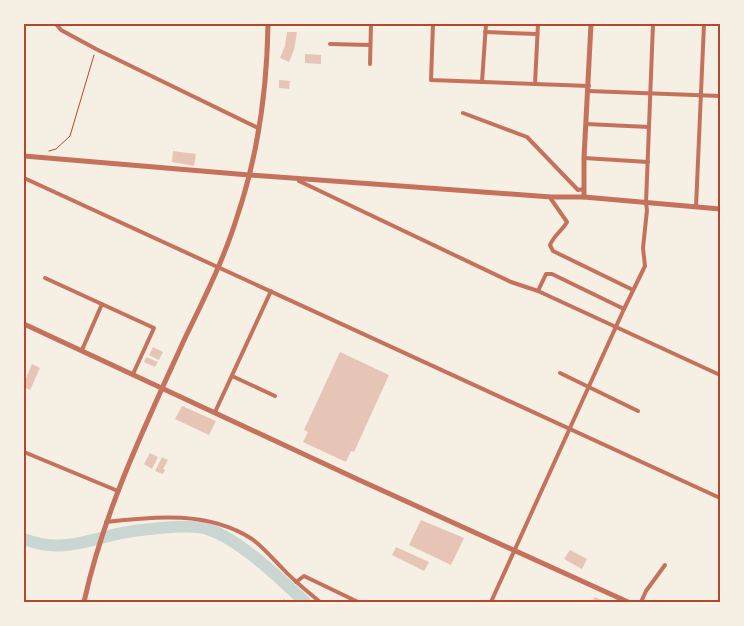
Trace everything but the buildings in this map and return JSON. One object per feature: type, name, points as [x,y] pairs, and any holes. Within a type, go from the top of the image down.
[{"type":"street","points":[[56,24],[61,30],[96,49],[258,128]]},
{"type":"street","points":[[84,602],[106,522],[118,491],[162,388],[218,267],[237,218],[250,176],[265,91],[268,24]]},
{"type":"street","points":[[370,64],[371,24]]},
{"type":"street","points":[[433,24],[431,80],[535,84],[650,94],[720,96]]},
{"type":"street","points":[[482,82],[486,24]]},
{"type":"street","points":[[535,84],[538,24]]},
{"type":"street","points":[[584,197],[584,158],[591,24]]},
{"type":"street","points":[[490,602],[645,266],[643,248],[648,210],[646,203],[653,24]]},
{"type":"street","points":[[696,207],[704,24]]},
{"type":"street","points":[[485,32],[537,34]]},
{"type":"street","points":[[330,44],[370,45]]},
{"type":"street","points":[[463,113],[527,137],[578,190],[584,189]]},
{"type":"street","points":[[586,124],[649,127]]},
{"type":"street","points":[[24,156],[250,176],[551,197],[584,197],[720,209]]},
{"type":"street","points":[[584,158],[648,162]]},
{"type":"street","points":[[24,178],[720,498]]},
{"type":"street","points":[[292,178],[511,282],[538,291],[720,375]]},
{"type":"street","points":[[551,197],[550,199],[567,222],[563,229],[553,237],[550,245],[554,251],[633,290]]},
{"type":"street","points":[[538,291],[546,274],[552,274],[624,309]]},
{"type":"street","points":[[45,278],[154,328],[133,374]]},
{"type":"street","points":[[215,412],[271,291]]},
{"type":"street","points":[[82,350],[102,304]]},
{"type":"street","points":[[24,324],[628,602]]},
{"type":"street","points":[[560,373],[638,411]]},
{"type":"street","points":[[232,376],[275,396]]},
{"type":"street","points":[[24,452],[118,491]]},
{"type":"street","points":[[106,522],[148,517],[194,518],[236,531],[253,540],[296,582],[320,602]]},
{"type":"street","points":[[642,602],[646,591],[665,565]]},
{"type":"street","points":[[296,582],[304,576],[358,602]]},
{"type":"path","points":[[48,152],[56,149],[70,136],[96,49]]},
{"type":"waterway","points":[[24,539],[58,546],[147,529],[175,527],[208,529],[247,551],[305,602]]}]
